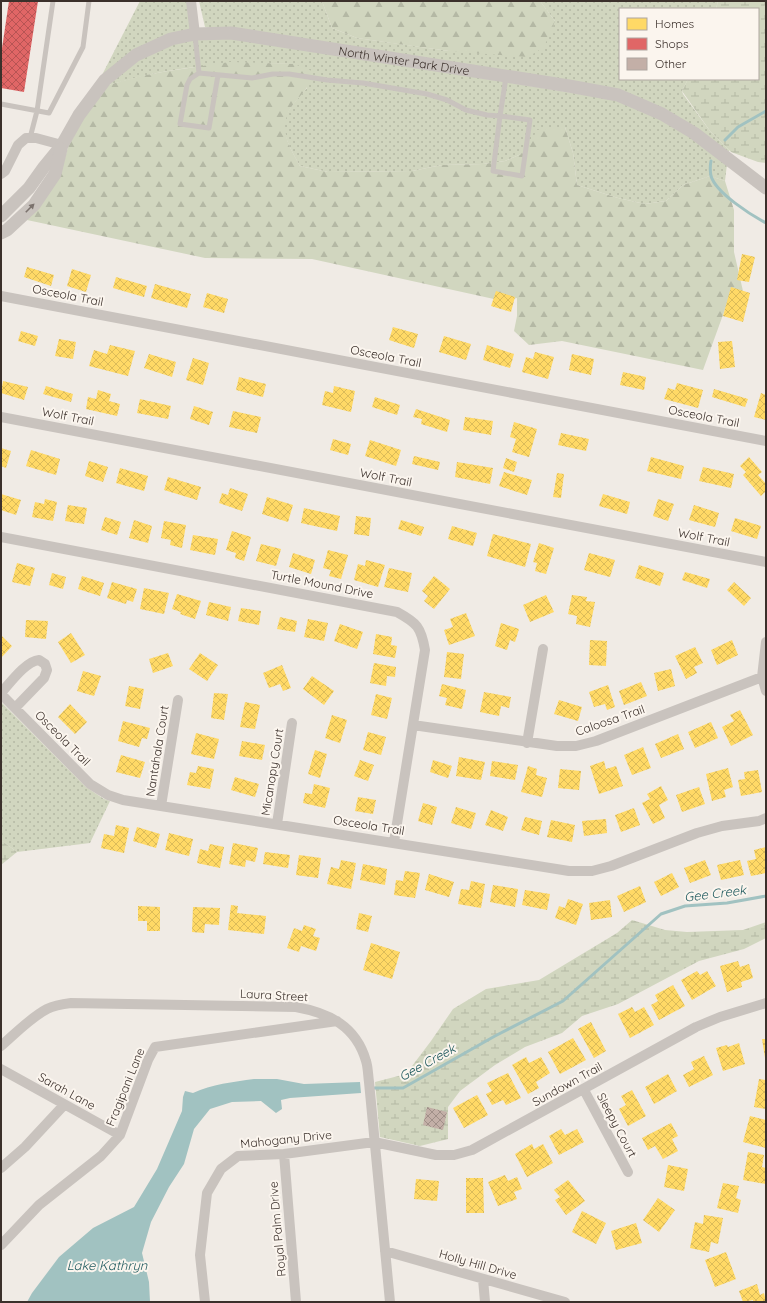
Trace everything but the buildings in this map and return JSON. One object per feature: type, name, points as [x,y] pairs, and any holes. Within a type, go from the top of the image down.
[{"type":"street","points":[[191,1],[195,34]]},
{"type":"street","name":"North Winter Park Drive","points":[[1,216],[29,188],[62,145],[79,115],[104,80],[136,55],[172,39],[195,34],[231,33],[507,76],[618,95],[662,114],[694,133],[766,188]]},
{"type":"street","points":[[1,174],[5,171],[18,145],[26,138],[36,138],[62,145]]},
{"type":"street","name":"North Winter Park Drive","points":[[1,233],[7,230],[34,205],[55,174],[62,145]]},
{"type":"street","name":"Osceola Trail","points":[[1,296],[766,442]]},
{"type":"street","name":"Wolf Trail","points":[[1,417],[766,562]]},
{"type":"street","name":"Turtle Mound Drive","points":[[1,537],[397,612],[414,622],[422,635],[425,650],[394,842]]},
{"type":"street","points":[[766,642],[762,677],[766,691]]},
{"type":"street","points":[[528,743],[543,649]]},
{"type":"street","points":[[1,694],[28,664],[34,660],[39,660],[45,664],[47,670],[44,678],[15,708]]},
{"type":"street","name":"Caloosa Trail","points":[[413,725],[528,743],[576,746],[596,741],[762,677]]},
{"type":"street","name":"Osceola Trail","points":[[1,694],[90,784],[108,795],[123,800],[569,871],[592,871],[611,866],[697,833],[722,826],[759,821],[766,818]]},
{"type":"street","name":"Nantahala Court","points":[[161,806],[178,700]]},
{"type":"street","name":"Micanopy Court","points":[[277,824],[292,723]]},
{"type":"street","name":"Laura Street","points":[[1,1046],[33,1018],[47,1009],[58,1005],[71,1003],[296,1008],[312,1010],[337,1021],[352,1035],[360,1047],[366,1061],[390,1302]]},
{"type":"street","name":"Sundown Trail","points":[[374,1142],[436,1155],[454,1155],[472,1150],[584,1090],[696,1027],[720,1017],[766,1003]]},
{"type":"street","name":"Fragipani Lane","points":[[1,1245],[39,1205],[101,1156],[120,1135],[148,1060],[156,1047],[337,1021]]},
{"type":"street","name":"Sarah Lane","points":[[1,1069],[120,1135]]},
{"type":"street","name":"Sleepy Court","points":[[584,1090],[628,1172]]},
{"type":"street","points":[[1,1168],[25,1147],[64,1105]]},
{"type":"street","name":"Mahogany Drive","points":[[205,1302],[200,1255],[207,1193],[221,1169],[238,1156],[284,1154],[374,1142]]},
{"type":"street","name":"Royal Palm Drive","points":[[284,1154],[296,1302]]},
{"type":"street","name":"Holly Hill Drive","points":[[385,1250],[565,1302]]},
{"type":"street","points":[[483,1279],[485,1302]]},
{"type":"lane","points":[[30,138],[37,111],[53,1]]},
{"type":"lane","points":[[1,104],[49,113],[83,47],[89,1]]},
{"type":"lane","points":[[195,34],[199,73]]},
{"type":"lane","points":[[218,75],[209,128],[180,124],[187,85],[190,79],[199,73],[252,78],[273,74],[289,74],[327,80],[363,83],[427,94],[447,100],[466,110],[486,115],[500,116],[530,120],[522,176],[493,171],[500,116],[507,76]]},
{"type":"green space","points":[[140,1],[187,1],[193,28],[102,75]]},
{"type":"green space","points":[[199,1],[322,1],[332,28],[357,38],[449,51],[555,21],[540,1],[718,1],[716,8],[619,8],[619,80],[688,80],[682,91],[683,94],[710,131],[729,150],[729,152],[665,109],[205,27]]},
{"type":"green space","points":[[322,1],[540,1],[555,21],[544,47],[528,57],[449,51],[357,38],[332,28]]},
{"type":"green space","points":[[718,1],[766,1],[766,163],[758,162],[731,152],[710,131],[682,91],[688,80],[759,80],[759,8],[716,8]]},
{"type":"green space","points":[[201,38],[231,38],[617,100],[660,118],[691,137],[727,164],[725,181],[710,176],[683,185],[666,201],[645,204],[618,198],[577,185],[573,153],[565,127],[526,152],[505,161],[483,164],[442,165],[412,171],[328,172],[300,166],[286,137],[284,125],[285,119],[294,102],[307,88],[294,64],[215,65],[153,74],[108,85],[140,59],[174,44]]},
{"type":"green space","points":[[230,62],[294,64],[312,71],[307,87],[292,106],[285,122],[286,137],[300,166],[328,172],[412,171],[442,165],[483,164],[505,161],[526,152],[537,130],[565,127],[573,153],[577,185],[618,198],[645,204],[666,201],[683,185],[710,176],[725,181],[734,210],[734,252],[743,291],[728,301],[703,370],[562,341],[529,345],[514,331],[517,316],[517,298],[503,301],[312,259],[205,258],[27,220],[60,176],[68,147],[84,117],[108,85],[141,76]]},
{"type":"green space","points":[[1,702],[86,787],[104,799],[110,801],[90,843],[17,852],[1,840]]},
{"type":"green space","points":[[1,840],[17,852],[1,865]]},
{"type":"green space","points":[[632,920],[665,930],[687,932],[743,930],[766,922],[766,938],[744,949],[699,961],[618,1004],[582,1016],[562,1033],[525,1047],[495,1065],[460,1091],[448,1107],[448,1139],[420,1146],[380,1137],[375,1082],[406,1074],[453,1009],[486,989],[539,980],[617,933]]},
{"type":"water","name":"Lake Kathryn","points":[[254,1079],[277,1079],[304,1084],[360,1082],[361,1093],[290,1098],[281,1100],[282,1109],[276,1113],[261,1101],[232,1102],[210,1109],[194,1129],[184,1164],[169,1187],[151,1222],[142,1253],[149,1282],[150,1302],[27,1302],[59,1257],[93,1228],[134,1207],[157,1169],[182,1111],[185,1091],[193,1093],[215,1085]]},
{"type":"waterway","name":"Gee Creek","points":[[725,140],[738,127],[766,111]]},
{"type":"waterway","name":"Gee Creek","points":[[711,161],[711,176],[714,183],[735,203],[766,223]]},
{"type":"waterway","name":"Gee Creek","points":[[372,1088],[403,1088],[495,1036],[563,1001],[661,914],[685,906],[727,903],[766,896]]}]
